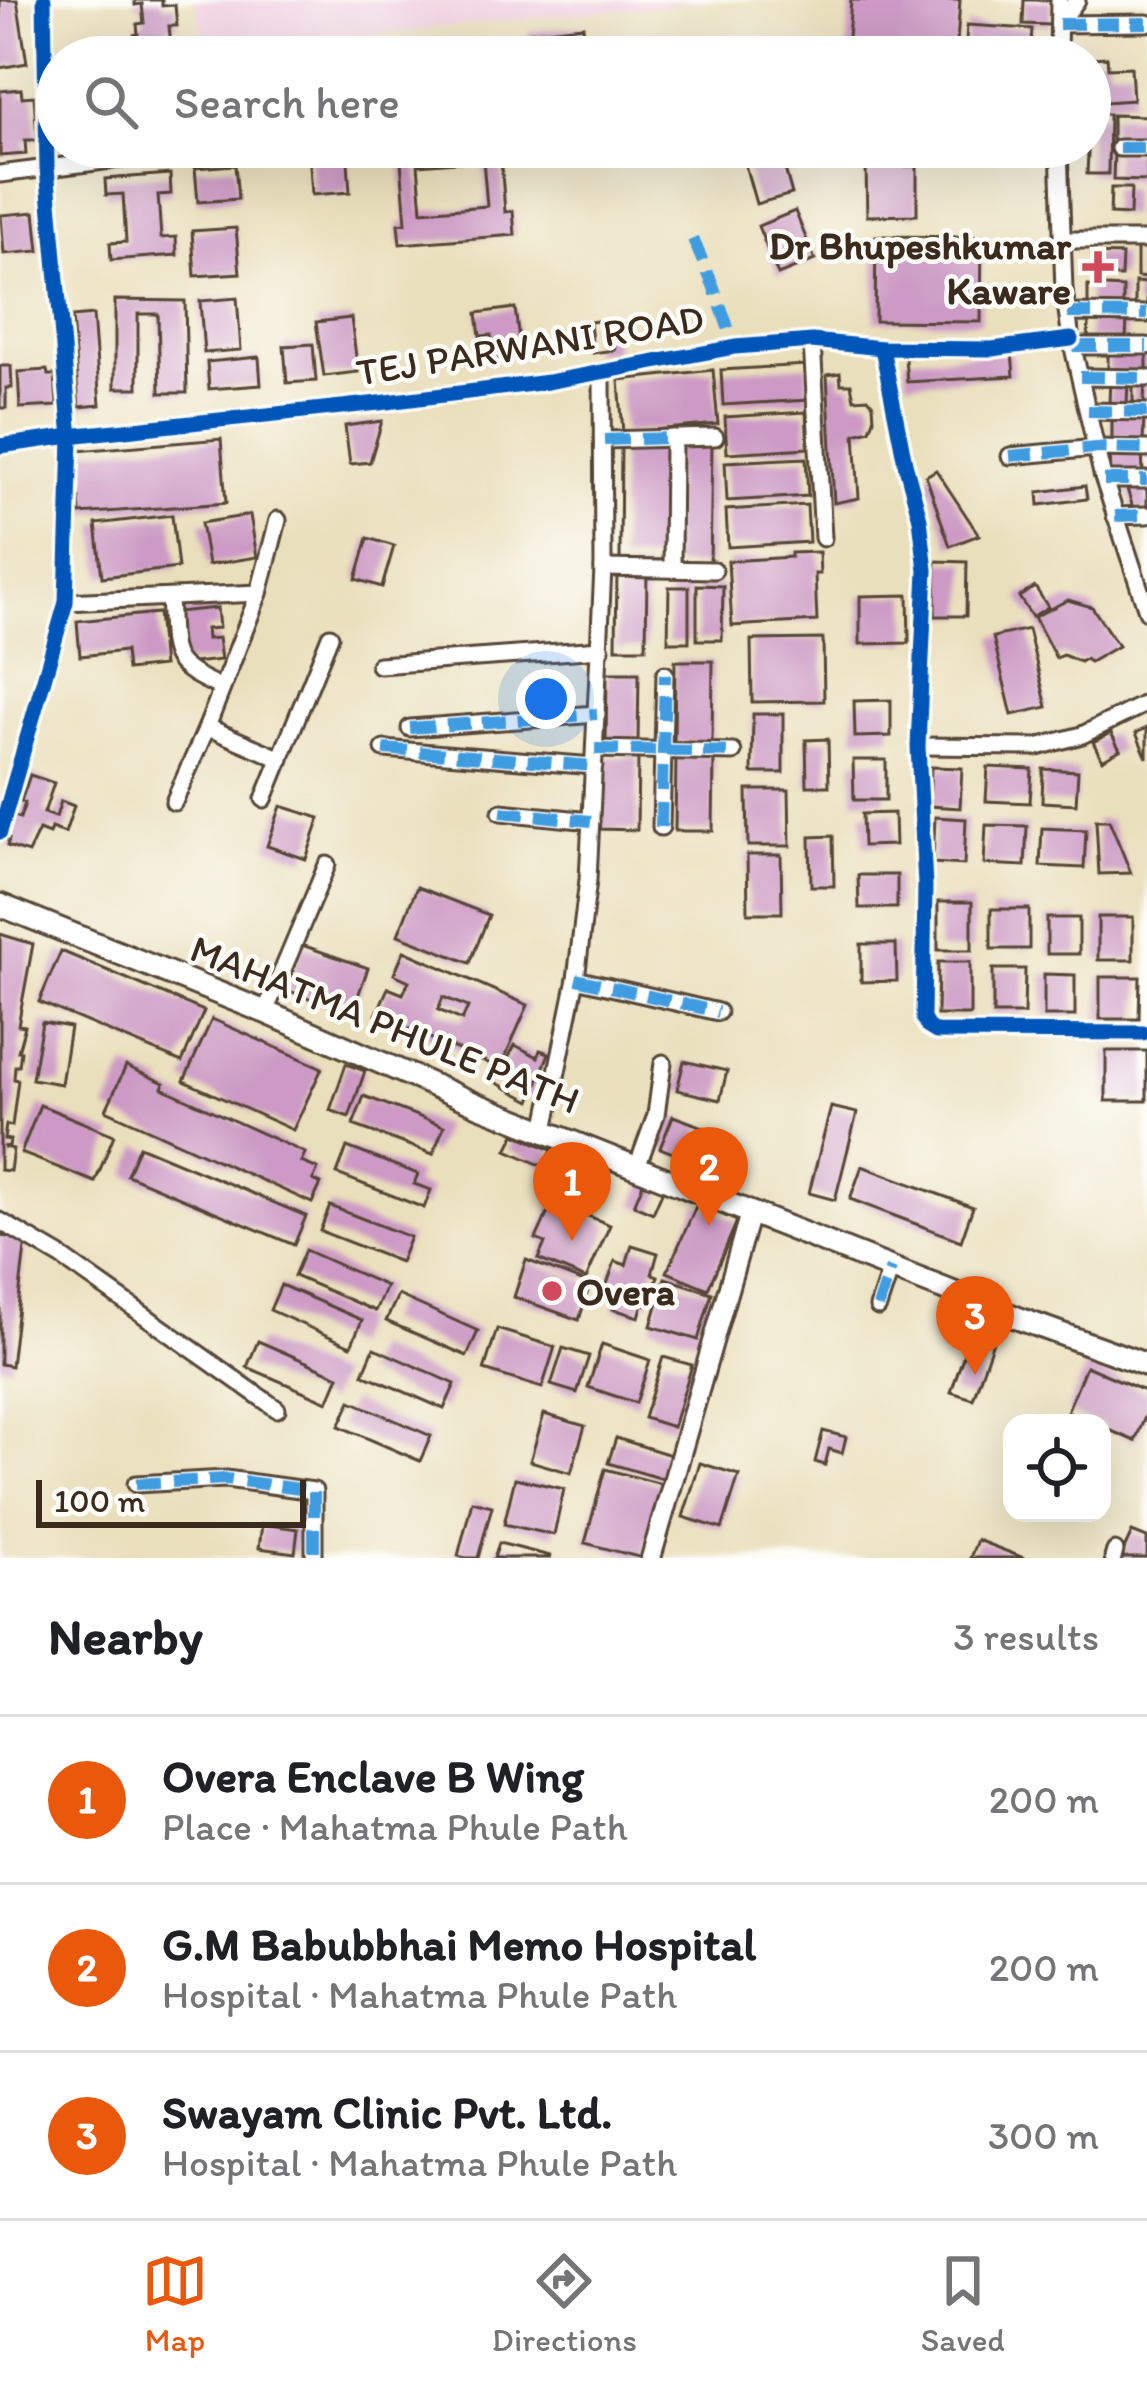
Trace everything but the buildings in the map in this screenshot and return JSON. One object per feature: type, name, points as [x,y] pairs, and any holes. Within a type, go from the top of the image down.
[{"type":"main road","name":"MAHATMA PHULE PATH","points":[[0,904],[265,1012],[478,1106],[1147,1365]]},
{"type":"street","points":[[44,0],[44,36]]},
{"type":"street","points":[[1059,0],[1059,36]]},
{"type":"street","points":[[1059,24],[1077,0]]},
{"type":"street","points":[[1059,24],[1147,23]]},
{"type":"street","points":[[1119,148],[1147,148]]},
{"type":"street","points":[[0,174],[54,168]]},
{"type":"street","points":[[1060,168],[1064,290],[1072,342],[1104,480],[1147,610]]},
{"type":"street","points":[[0,832],[67,602],[71,438],[46,169]]},
{"type":"street","points":[[1064,240],[1147,240]]},
{"type":"street","points":[[1068,313],[1147,314]]},
{"type":"street","points":[[812,341],[823,538]]},
{"type":"street","name":"TEJ PARWANI ROAD","points":[[0,446],[485,390],[602,374],[735,347],[812,341],[882,348],[992,349],[1072,342],[1147,346]]},
{"type":"street","points":[[882,348],[920,519],[926,569],[918,746],[925,886],[923,1019],[936,1032],[1143,1033]]},
{"type":"street","points":[[545,1130],[576,979],[588,880],[601,649],[602,374]]},
{"type":"street","points":[[1080,377],[1147,378]]},
{"type":"street","points":[[1088,411],[1147,412]]},
{"type":"street","points":[[604,440],[715,437]]},
{"type":"street","points":[[672,569],[673,438]]},
{"type":"street","points":[[1010,455],[1147,448]]},
{"type":"street","points":[[1104,480],[1147,481]]},
{"type":"street","points":[[1115,516],[1147,515]]},
{"type":"street","points":[[174,802],[260,593],[278,520]]},
{"type":"street","points":[[603,568],[713,570]]},
{"type":"street","points":[[67,602],[260,593]]},
{"type":"street","points":[[169,598],[176,659],[184,670],[223,688]]},
{"type":"street","points":[[264,799],[330,636]]},
{"type":"street","points":[[379,665],[601,649]]},
{"type":"street","points":[[661,827],[665,674]]},
{"type":"street","points":[[918,746],[1037,747],[1089,732],[1147,703]]},
{"type":"street","points":[[410,728],[597,714]]},
{"type":"street","points":[[207,728],[280,759]]},
{"type":"street","points":[[384,749],[595,758],[734,752]]},
{"type":"street","points":[[501,812],[591,821]]},
{"type":"street","points":[[265,1012],[327,865]]},
{"type":"street","points":[[576,979],[718,1012]]},
{"type":"street","points":[[637,1167],[656,1115],[663,1063]]},
{"type":"street","points":[[652,1558],[750,1213]]},
{"type":"street","points":[[0,1221],[63,1258],[277,1409]]},
{"type":"street","points":[[878,1306],[891,1268]]},
{"type":"street","points":[[136,1484],[226,1479],[314,1491],[314,1558]]},
{"type":"shaded area","points":[[195,0],[714,0],[358,36],[203,34]]},
{"type":"marked path","points":[[1059,24],[1147,23]]},
{"type":"marked path","points":[[1119,148],[1147,148]]},
{"type":"marked path","points":[[693,239],[735,347]]},
{"type":"marked path","points":[[1068,313],[1147,314]]},
{"type":"marked path","points":[[1073,346],[1147,346]]},
{"type":"marked path","points":[[1080,377],[1147,378]]},
{"type":"marked path","points":[[1088,411],[1147,412]]},
{"type":"marked path","points":[[604,440],[673,438]]},
{"type":"marked path","points":[[1010,456],[1096,448],[1147,449]]},
{"type":"marked path","points":[[1104,480],[1147,480]]},
{"type":"marked path","points":[[1115,516],[1147,515]]},
{"type":"marked path","points":[[661,827],[665,674]]},
{"type":"marked path","points":[[410,728],[597,714]]},
{"type":"marked path","points":[[384,749],[594,766]]},
{"type":"marked path","points":[[595,749],[733,752]]},
{"type":"marked path","points":[[501,812],[591,821]]},
{"type":"marked path","points":[[576,979],[718,1012]]},
{"type":"marked path","points":[[878,1307],[891,1268]]},
{"type":"marked path","points":[[136,1484],[226,1479],[314,1491],[314,1558]]},
{"type":"cycle path","points":[[44,0],[45,36]]},
{"type":"cycle path","points":[[0,832],[66,602],[71,438],[47,168]]},
{"type":"cycle path","points":[[0,446],[548,382],[735,347],[812,341],[882,348],[992,349],[1071,339]]},
{"type":"cycle path","points":[[882,348],[920,519],[926,570],[918,746],[925,886],[923,1019],[936,1032],[1143,1033]]},
{"type":"place","name":"Dr Bhupeshkumar Kaware","points":[[1098,267]]},
{"type":"place","name":"G.M Babubbhai Memo Hospital","points":[[709,1226]]},
{"type":"place","name":"Overa Enclave B Wing","points":[[572,1241]]},
{"type":"place","name":"Overa","points":[[552,1291]]},
{"type":"place","name":"Swayam Clinic Pvt. Ltd.","points":[[975,1375]]}]
